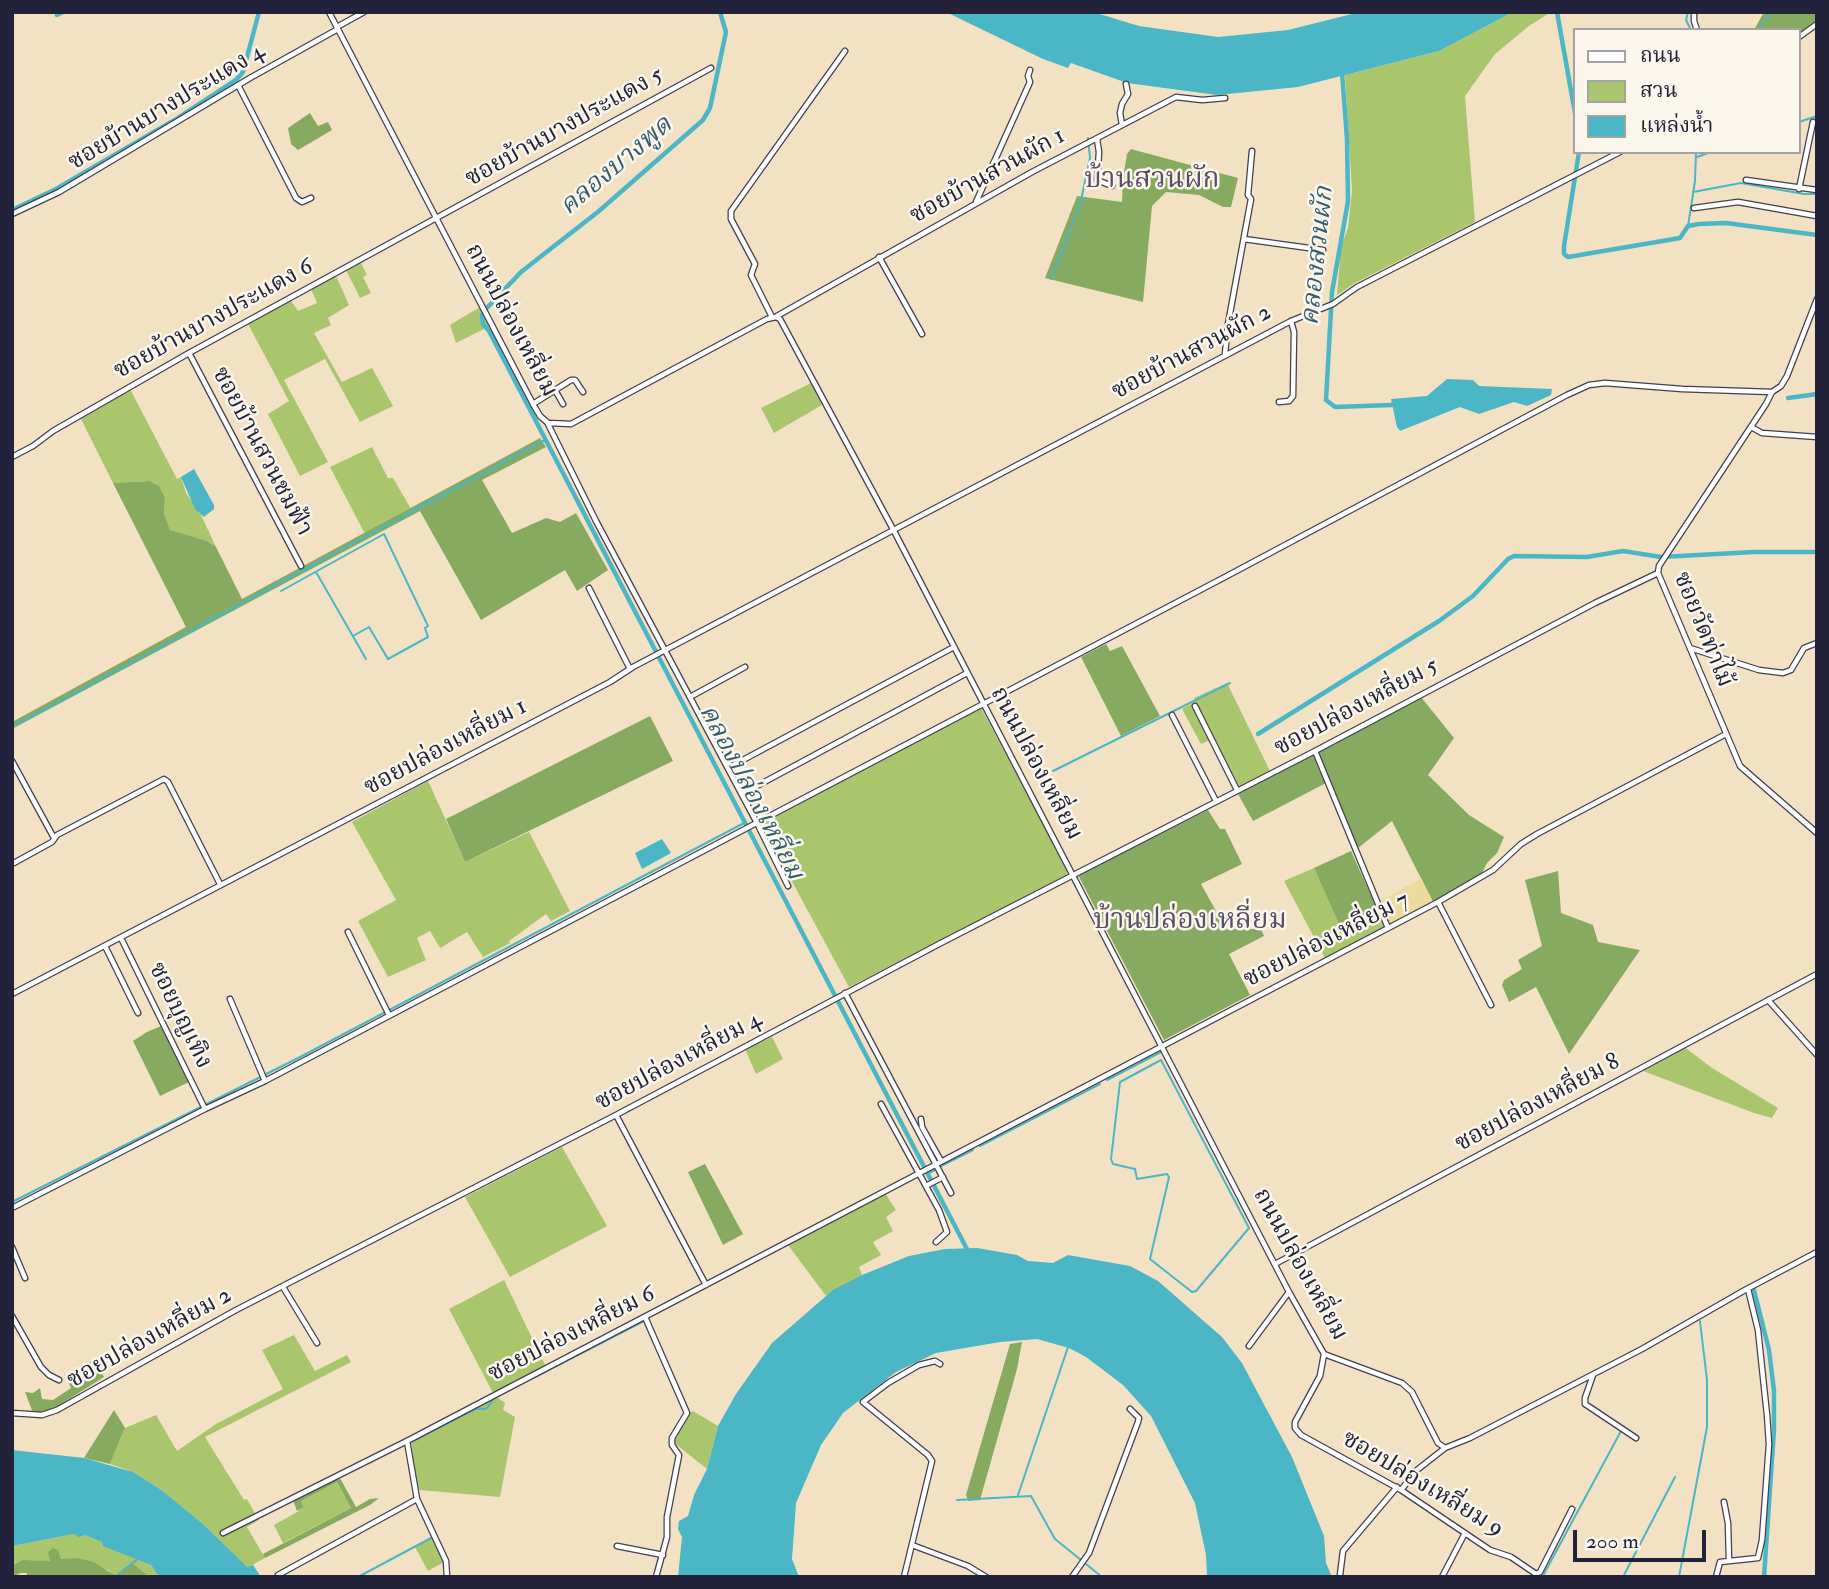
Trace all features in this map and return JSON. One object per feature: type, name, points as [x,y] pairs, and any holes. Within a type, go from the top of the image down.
[{"type":"street","name":"ถนนปล่องเหลี่ยม","points":[[329,12],[533,404],[548,423],[571,424],[774,317],[782,322],[894,531],[1289,1292],[1324,1354],[1402,1383],[1412,1392],[1438,1443],[1445,1447]]},
{"type":"street","name":"ซอยบ้านบางประแดง 4","points":[[12,214],[59,192],[364,12]]},
{"type":"street","points":[[1801,35],[1817,23]]},
{"type":"street","points":[[774,317],[751,275],[755,264],[731,219],[732,211],[845,51]]},
{"type":"street","name":"ซอยบ้านบางประแดง 5","points":[[436,218],[711,68]]},
{"type":"street","points":[[976,203],[1029,85],[1030,69]]},
{"type":"street","points":[[1122,125],[1120,113],[1122,102],[1128,94],[1126,84]]},
{"type":"street","points":[[238,85],[296,198],[302,202],[311,198]]},
{"type":"street","name":"ซอยบ้านสวนผัก 1","points":[[774,317],[976,203],[1176,97],[1202,100],[1225,98]]},
{"type":"street","points":[[1799,188],[1813,121]]},
{"type":"street","points":[[1095,139],[1099,152],[1097,180],[1112,186]]},
{"type":"street","points":[[1225,355],[1251,199],[1248,192],[1252,151]]},
{"type":"street","name":"ซอยบ้านสวนผัก 2","points":[[894,531],[1225,355],[1330,304],[1357,287],[1616,154]]},
{"type":"street","points":[[1746,180],[1817,190]]},
{"type":"street","points":[[1694,208],[1738,202],[1817,216]]},
{"type":"street","name":"ซอยบ้านบางประแดง 6","points":[[12,457],[33,446],[53,430],[189,353],[436,218]]},
{"type":"street","points":[[1244,239],[1323,250]]},
{"type":"street","points":[[879,257],[922,334]]},
{"type":"street","name":"ซอยวัดท่าไม้","points":[[1817,299],[1787,376],[1781,386],[1772,392],[1663,560],[1658,573],[1740,766],[1817,833]]},
{"type":"street","points":[[1279,402],[1289,401],[1293,396],[1294,332],[1291,321]]},
{"type":"street","name":"ซอยบ้านสวนชมฟ้า","points":[[189,353],[301,566]]},
{"type":"street","points":[[533,404],[573,379],[583,392]]},
{"type":"street","points":[[12,1208],[265,1081],[387,1012],[750,827],[1590,385],[1605,383],[1772,392]]},
{"type":"street","points":[[555,390],[563,404]]},
{"type":"street","points":[[548,423],[592,513],[788,886]]},
{"type":"street","points":[[1751,427],[1762,433],[1817,437]]},
{"type":"street","name":"ซอยปล่องเหลี่ยม 1","points":[[12,994],[894,531]]},
{"type":"street","name":"ซอยปล่องเหลี่ยม 5","points":[[1073,874],[1315,751],[1595,603],[1658,573]]},
{"type":"street","points":[[589,588],[630,669]]},
{"type":"street","points":[[1689,647],[1766,672],[1783,673],[1793,668],[1804,648],[1817,643]]},
{"type":"street","points":[[728,768],[954,647]]},
{"type":"street","points":[[690,697],[745,667]]},
{"type":"street","points":[[742,794],[967,673]]},
{"type":"street","points":[[1195,706],[1237,790]]},
{"type":"street","points":[[1172,715],[1216,801]]},
{"type":"street","name":"ซอยปล่องเหลี่ยม 7","points":[[936,1164],[1438,902],[1493,870],[1521,844],[1537,834],[1726,734]]},
{"type":"street","points":[[1315,751],[1388,928]]},
{"type":"street","points":[[12,761],[54,838]]},
{"type":"street","points":[[12,864],[52,842],[54,838],[161,779],[166,779],[220,884]]},
{"type":"street","name":"ซอยปล่องเหลี่ยม 4","points":[[300,1278],[1073,874]]},
{"type":"street","points":[[1438,902],[1491,1005]]},
{"type":"street","points":[[348,932],[387,1012]]},
{"type":"street","name":"ซอยบุญเทิง","points":[[121,938],[205,1109]]},
{"type":"street","points":[[105,946],[138,1013]]},
{"type":"street","name":"ซอยปล่องเหลี่ยม 8","points":[[1275,1264],[1817,974]]},
{"type":"street","points":[[845,993],[936,1164]]},
{"type":"street","points":[[230,999],[265,1081]]},
{"type":"street","points":[[1768,1000],[1817,1055]]},
{"type":"street","points":[[881,1104],[928,1185],[939,1210],[947,1231],[945,1236],[936,1242]]},
{"type":"street","points":[[616,1115],[706,1285]]},
{"type":"street","points":[[921,1119],[940,1178],[951,1193]]},
{"type":"street","name":"ซอยปล่องเหลี่ยม 6","points":[[223,1533],[407,1441],[936,1164]]},
{"type":"street","points":[[928,1185],[940,1178]]},
{"type":"street","points":[[12,1247],[25,1278]]},
{"type":"street","points":[[1340,1575],[1343,1551],[1399,1488],[1445,1447],[1470,1438],[1642,1349],[1817,1252]]},
{"type":"street","name":"ซอยปล่องเหลี่ยม 2","points":[[12,1413],[42,1415],[57,1410],[300,1278]]},
{"type":"street","points":[[283,1287],[317,1343]]},
{"type":"street","points":[[1716,1577],[1720,1562],[1758,1558],[1762,1540],[1769,1444],[1765,1374],[1748,1289]]},
{"type":"street","points":[[1249,1346],[1289,1292]]},
{"type":"street","points":[[12,1316],[41,1367],[59,1380]]},
{"type":"street","points":[[645,1317],[687,1413],[672,1438],[672,1445],[679,1455],[667,1517],[668,1533],[656,1577]]},
{"type":"street","name":"ซอยปล่องเหลี่ยม 9","points":[[1324,1354],[1321,1376],[1295,1422],[1296,1431],[1399,1488],[1493,1552],[1511,1557],[1538,1574],[1572,1509]]},
{"type":"street","points":[[904,1577],[933,1461],[863,1402],[919,1365],[935,1362],[940,1364]]},
{"type":"street","points":[[1593,1374],[1585,1404],[1636,1438]]},
{"type":"street","points":[[1072,1577],[1090,1553],[1138,1422],[1139,1418],[1130,1409]]},
{"type":"street","points":[[407,1441],[417,1499],[446,1561],[447,1577]]},
{"type":"street","points":[[278,1576],[417,1499]]},
{"type":"street","points":[[1724,1502],[1728,1523],[1729,1560]]},
{"type":"street","points":[[1442,1577],[1465,1533]]},
{"type":"street","points":[[912,1545],[968,1566],[986,1577]]},
{"type":"street","points":[[617,1546],[663,1555]]},
{"type":"green space","points":[[1513,12],[1551,12],[1495,54],[1465,96],[1475,222],[1355,283],[1337,295],[1341,247],[1348,228],[1352,191],[1345,75],[1439,51]]},
{"type":"green space","points":[[1764,12],[1817,12],[1817,20],[1801,32],[1801,28],[1755,28]]},
{"type":"green space","points":[[310,113],[318,126],[328,122],[332,130],[298,150],[291,144],[288,128]]},
{"type":"green space","points":[[1131,149],[1238,178],[1231,207],[1223,207],[1199,195],[1166,192],[1152,206],[1143,302],[1045,278],[1077,196],[1122,202],[1127,154]]},
{"type":"green space","points":[[361,263],[367,275],[363,277],[371,293],[360,298],[346,270]]},
{"type":"green space","points":[[336,276],[349,305],[328,318],[331,325],[314,333],[342,382],[372,368],[393,406],[360,422],[325,359],[284,380],[328,462],[300,476],[268,414],[289,401],[248,324],[291,301],[298,311],[317,303],[311,289]]},
{"type":"green space","points":[[480,307],[490,325],[456,343],[450,325]]},
{"type":"green space","points":[[811,383],[822,405],[774,433],[761,408]]},
{"type":"green space","points":[[130,389],[177,479],[181,477],[186,493],[201,515],[216,547],[207,541],[170,531],[164,514],[165,498],[149,481],[113,483],[81,419]]},
{"type":"green space","points":[[540,438],[546,447],[482,480],[512,533],[546,518],[560,522],[576,513],[608,570],[577,591],[565,570],[481,620],[420,511],[12,729],[12,722],[186,627],[113,483],[149,481],[159,486],[165,498],[164,514],[170,530],[207,541],[216,547],[242,599]]},
{"type":"green space","points":[[372,447],[388,478],[393,478],[411,509],[365,534],[330,467]]},
{"type":"green space","points":[[1106,644],[1110,651],[1122,646],[1160,716],[1121,736],[1081,657]]},
{"type":"green space","points":[[1227,683],[1270,771],[1239,786],[1194,698]]},
{"type":"green space","points":[[1421,697],[1454,738],[1428,775],[1469,815],[1504,837],[1497,853],[1482,873],[1433,902],[1392,821],[1358,848],[1318,751]]},
{"type":"green space","points":[[1191,704],[1210,740],[1201,744],[1182,709]]},
{"type":"green space","points":[[981,708],[1068,871],[1066,875],[849,987],[761,824]]},
{"type":"green space","points":[[650,716],[673,761],[465,862],[446,819]]},
{"type":"green space","points":[[1313,755],[1326,783],[1253,821],[1238,794]]},
{"type":"green space","points":[[428,781],[465,862],[529,832],[570,911],[551,921],[546,914],[509,941],[510,943],[483,957],[467,932],[440,948],[430,931],[417,938],[426,960],[388,977],[358,921],[396,900],[352,822]]},
{"type":"green space","points":[[1208,810],[1220,829],[1225,829],[1242,864],[1201,884],[1226,929],[1261,929],[1264,936],[1229,954],[1250,995],[1164,1040],[1078,875]]},
{"type":"green space","points":[[1351,851],[1377,909],[1340,926],[1314,868]]},
{"type":"green space","points":[[1314,868],[1340,925],[1377,909],[1384,927],[1325,958],[1284,881]]},
{"type":"green space","points":[[1558,871],[1561,913],[1593,925],[1598,942],[1640,950],[1569,1054],[1536,987],[1509,1002],[1502,985],[1504,980],[1522,969],[1518,960],[1542,946],[1525,880]]},
{"type":"green space","points":[[161,1026],[189,1082],[160,1096],[133,1041]]},
{"type":"green space","points":[[772,1037],[783,1059],[756,1074],[745,1049]]},
{"type":"green space","points":[[1683,1046],[1712,1068],[1778,1108],[1772,1118],[1643,1071]]},
{"type":"green space","points":[[562,1147],[607,1226],[510,1277],[465,1197]]},
{"type":"green space","points":[[705,1164],[743,1234],[723,1245],[688,1172]]},
{"type":"green space","points":[[885,1193],[896,1210],[886,1217],[893,1231],[873,1242],[881,1255],[859,1267],[862,1275],[826,1296],[788,1245]]},
{"type":"green space","points":[[504,1280],[545,1365],[493,1393],[449,1309]]},
{"type":"green space","points":[[294,1335],[315,1371],[347,1355],[351,1362],[205,1437],[259,1520],[247,1527],[265,1558],[247,1568],[202,1523],[160,1489],[133,1472],[110,1464],[125,1428],[156,1415],[177,1451],[216,1424],[283,1389],[262,1350]]},
{"type":"green space","points":[[1022,1342],[1017,1369],[980,1500],[968,1501],[966,1495],[1010,1344]]},
{"type":"green space","points":[[94,1360],[104,1377],[58,1406],[33,1413],[25,1392],[33,1393],[40,1388],[42,1399],[53,1400],[71,1388],[65,1375]]},
{"type":"green space","points":[[497,1397],[505,1403],[503,1410],[515,1417],[500,1497],[419,1490],[411,1441]]},
{"type":"green space","points":[[114,1410],[125,1428],[110,1464],[84,1458]]},
{"type":"green space","points":[[693,1411],[718,1426],[707,1469],[672,1441],[689,1413]]},
{"type":"green space","points":[[338,1478],[356,1507],[370,1499],[379,1498],[265,1558],[263,1554],[351,1508],[337,1482],[301,1501],[303,1507],[297,1511],[293,1500]]},
{"type":"green space","points":[[337,1482],[351,1508],[283,1543],[274,1525],[299,1511],[300,1501]]},
{"type":"green space","points":[[74,1534],[103,1542],[151,1565],[159,1577],[146,1577],[146,1574],[137,1568],[116,1577],[108,1570],[77,1558],[44,1562],[33,1560],[12,1566],[12,1546]]},
{"type":"green space","points":[[432,1537],[444,1562],[428,1571],[415,1547]]},
{"type":"green space","points":[[53,1548],[58,1550],[61,1559],[77,1558],[94,1562],[116,1576],[120,1576],[122,1570],[133,1564],[146,1574],[146,1577],[26,1577],[27,1573],[21,1573],[12,1577],[12,1566],[23,1560],[50,1561],[48,1552]]},
{"type":"sand","points":[[1421,878],[1433,902],[1390,924],[1381,901]]},
{"type":"water","points":[[946,12],[1093,12],[1139,26],[1218,37],[1288,30],[1360,12],[1513,12],[1439,51],[1298,87],[1217,95],[1127,83],[1071,63],[1068,68],[1043,59]]},
{"type":"water","points":[[1447,379],[1473,380],[1479,386],[1552,389],[1551,395],[1527,406],[1514,402],[1479,414],[1460,407],[1400,431],[1391,399],[1427,396]]},
{"type":"water","points":[[194,469],[214,505],[214,509],[204,517],[195,509],[181,477]]},
{"type":"water","points":[[662,839],[671,853],[642,869],[635,853]]},
{"type":"water","points":[[977,1248],[1017,1255],[1028,1261],[1053,1263],[1068,1255],[1130,1266],[1158,1281],[1222,1337],[1242,1363],[1292,1457],[1324,1536],[1326,1563],[1332,1577],[1207,1577],[1206,1555],[1195,1503],[1151,1416],[1123,1385],[1086,1357],[1069,1348],[1037,1339],[1000,1342],[936,1353],[896,1372],[843,1413],[821,1445],[796,1503],[792,1559],[799,1577],[678,1577],[682,1537],[678,1529],[679,1521],[688,1516],[694,1495],[707,1469],[718,1426],[736,1394],[772,1343],[833,1290],[862,1275],[909,1256],[945,1249]]},
{"type":"water","points":[[12,1450],[84,1458],[133,1472],[160,1489],[202,1523],[247,1567],[253,1565],[261,1577],[159,1577],[151,1565],[103,1546],[102,1542],[85,1535],[79,1537],[74,1534],[12,1546]]},
{"type":"waterway","points":[[57,15],[63,12]]},
{"type":"waterway","points":[[12,210],[56,189],[178,118],[236,80],[243,72],[259,12]]},
{"type":"waterway","name":"คลองปล่องเหลี่ยม","points":[[720,12],[726,32],[710,108],[703,120],[599,211],[521,272],[485,310],[482,315],[483,324],[969,1253]]},
{"type":"waterway","name":"คลองสวนผัก","points":[[1557,12],[1574,107]]},
{"type":"waterway","points":[[1688,12],[1686,20],[1690,28]]},
{"type":"waterway","points":[[1760,28],[1772,12]]},
{"type":"waterway","name":"คลองสวนผัก","points":[[1342,72],[1348,201],[1332,292],[1326,400],[1335,407],[1392,405]]},
{"type":"waterway","points":[[1801,121],[1817,116]]},
{"type":"waterway","points":[[1051,279],[1080,205],[1090,158],[1088,138]]},
{"type":"waterway","name":"คลองสวนผัก","points":[[1579,154],[1564,246],[1564,254],[1568,257],[1680,238],[1688,226],[1699,224],[1726,223],[1817,235]]},
{"type":"waterway","points":[[1688,226],[1696,154]]},
{"type":"waterway","points":[[1697,157],[1705,154]]},
{"type":"waterway","points":[[1693,192],[1741,183],[1817,194]]},
{"type":"waterway","points":[[1788,398],[1817,394]]},
{"type":"waterway","points":[[12,727],[545,440]]},
{"type":"waterway","points":[[281,591],[384,534],[428,626],[425,628],[428,637],[388,659],[369,627],[353,636]]},
{"type":"waterway","points":[[1258,734],[1439,621],[1473,596],[1514,556],[1587,557],[1623,551],[1661,557],[1817,552]]},
{"type":"waterway","points":[[316,572],[366,659]]},
{"type":"waterway","points":[[1053,771],[1230,683]]},
{"type":"waterway","points":[[12,1202],[302,1056],[744,823]]},
{"type":"waterway","points":[[1107,1080],[1161,1052]]},
{"type":"waterway","points":[[1161,1060],[1249,1228],[1196,1291],[1192,1292],[1150,1259],[1169,1177],[1167,1174],[1137,1179],[1135,1169],[1113,1164],[1111,1159],[1120,1082],[1161,1060]]},
{"type":"waterway","points":[[980,1146],[1100,1084]]},
{"type":"waterway","points":[[941,1166],[973,1150]]},
{"type":"waterway","name":"คลองปล่องเหลี่ยม","points":[[927,1174],[935,1170]]},
{"type":"waterway","points":[[1754,1290],[1769,1350],[1774,1391],[1764,1577]]},
{"type":"waterway","points":[[533,1378],[644,1321]]},
{"type":"waterway","points":[[1679,1577],[1707,1427],[1707,1380],[1700,1321]]},
{"type":"waterway","points":[[1018,1495],[1068,1347]]},
{"type":"waterway","points":[[413,1441],[475,1409],[486,1409],[496,1396]]},
{"type":"waterway","points":[[1544,1574],[1621,1431]]},
{"type":"waterway","points":[[1623,1577],[1675,1477]]},
{"type":"waterway","points":[[957,1500],[1031,1496],[1055,1539],[1102,1577]]},
{"type":"waterway","points":[[358,1577],[431,1538]]},
{"type":"waterway","points":[[115,1577],[139,1558]]},
{"type":"district","name":"บ้านสวนผัก","points":[[1152,181]]},
{"type":"district","name":"บ้านปล่องเหลี่ยม","points":[[1190,922]]},
{"type":"water label","name":"คลองบางพูด","points":[[617,167]]}]
